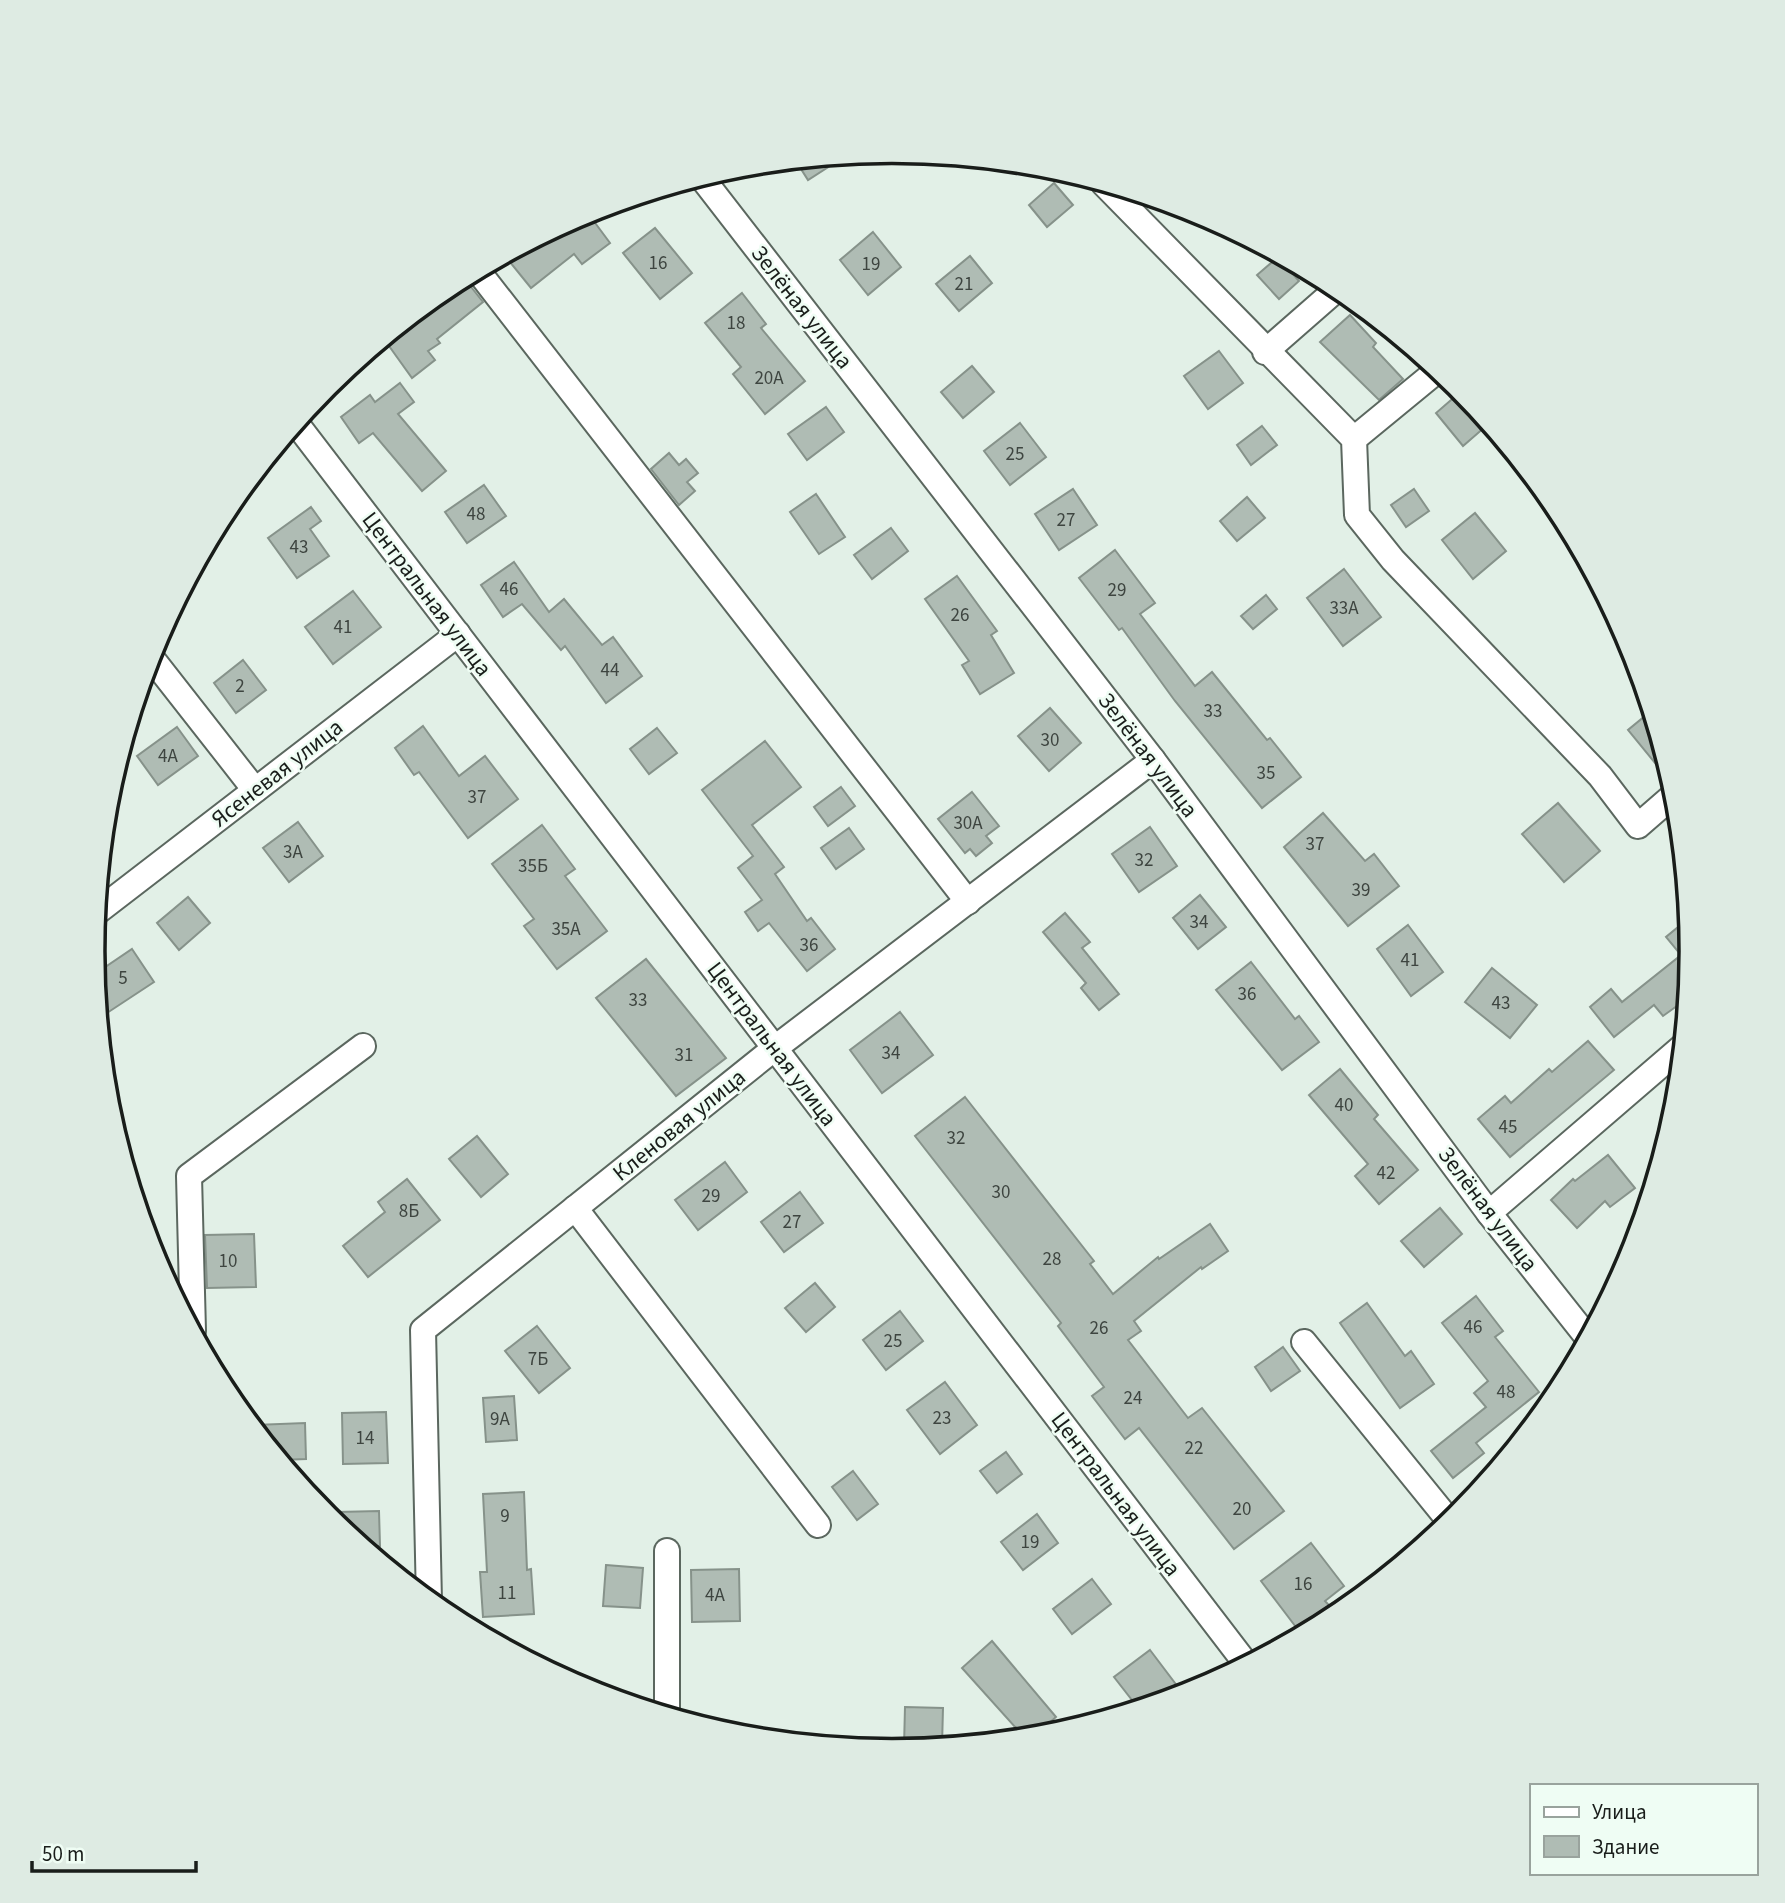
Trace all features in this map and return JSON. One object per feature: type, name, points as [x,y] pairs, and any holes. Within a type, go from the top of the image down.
[{"type":"street","name":"Зелёная улица","points":[[708,186],[1153,760],[1489,1213],[1582,1330]]},
{"type":"street","points":[[1117,197],[1265,352],[1354,439],[1357,515],[1393,560],[1600,776],[1638,826],[1666,802]]},
{"type":"street","points":[[484,279],[968,902]]},
{"type":"street","points":[[1265,352],[1328,296]]},
{"type":"street","points":[[1354,439],[1430,377]]},
{"type":"street","name":"Центральная улица","points":[[301,431],[1241,1658]]},
{"type":"street","name":"Ясеневая улица","points":[[107,904],[458,634]]},
{"type":"street","points":[[159,667],[255,790]]},
{"type":"street","name":"Кленовая улица","points":[[429,1587],[423,1330],[775,1048],[1153,760]]},
{"type":"street","points":[[193,1312],[190,1176],[363,1046]]},
{"type":"street","points":[[1489,1213],[1673,1055]]},
{"type":"street","points":[[575,1208],[818,1525]]},
{"type":"street","points":[[1304,1342],[1443,1514]]},
{"type":"street","points":[[667,1551],[667,1705]]},
{"type":"building","points":[[828,167],[808,180],[802,170]]},
{"type":"building","points":[[1054,183],[1073,205],[1047,227],[1029,205]]},
{"type":"building","points":[[595,223],[610,243],[582,264],[574,254],[531,288],[511,263]]},
{"type":"building","points":[[655,228],[692,273],[660,299],[623,253]]},
{"type":"building","points":[[873,232],[901,267],[868,295],[840,260]]},
{"type":"building","points":[[970,256],[992,283],[959,311],[936,284]]},
{"type":"building","points":[[1272,262],[1299,281],[1279,299],[1257,275]]},
{"type":"building","points":[[471,287],[483,302],[437,339],[440,343],[428,351],[435,360],[412,378],[389,346]]},
{"type":"building","points":[[742,293],[766,324],[761,328],[805,381],[765,414],[733,374],[741,367],[705,323]]},
{"type":"building","points":[[1350,315],[1376,343],[1373,347],[1403,379],[1379,400],[1320,342]]},
{"type":"building","points":[[1219,351],[1243,383],[1208,409],[1184,376]]},
{"type":"building","points":[[972,366],[994,392],[963,418],[941,392]]},
{"type":"building","points":[[400,383],[414,402],[398,414],[446,471],[422,491],[373,433],[359,443],[341,417],[370,395],[375,402]]},
{"type":"building","points":[[1453,399],[1482,429],[1463,446],[1436,413]]},
{"type":"building","points":[[826,407],[844,432],[807,460],[788,434]]},
{"type":"building","points":[[1020,423],[1046,457],[1010,485],[984,451]]},
{"type":"building","points":[[1262,426],[1277,445],[1251,465],[1237,445]]},
{"type":"building","points":[[669,453],[679,465],[686,459],[698,473],[687,482],[695,491],[679,505],[651,469]]},
{"type":"building","points":[[484,485],[506,516],[467,543],[445,512]]},
{"type":"building","points":[[1073,489],[1097,525],[1059,550],[1035,514]]},
{"type":"building","points":[[1414,489],[1429,511],[1406,527],[1391,505]]},
{"type":"building","points":[[816,494],[845,537],[819,554],[790,512]]},
{"type":"building","points":[[1247,497],[1265,518],[1237,541],[1220,521]]},
{"type":"building","points":[[311,507],[321,521],[310,529],[329,556],[297,578],[268,538]]},
{"type":"building","points":[[1475,513],[1506,551],[1473,579],[1442,540]]},
{"type":"building","points":[[891,528],[908,551],[872,579],[854,555]]},
{"type":"building","points":[[1115,550],[1155,603],[1140,614],[1195,686],[1212,672],[1301,777],[1262,808],[1175,701],[1122,628],[1119,630],[1079,578]]},
{"type":"building","points":[[514,562],[549,612],[564,599],[602,645],[613,637],[642,676],[606,703],[565,646],[561,650],[522,604],[503,617],[481,585]]},
{"type":"building","points":[[1344,569],[1381,617],[1343,646],[1307,598]]},
{"type":"building","points":[[957,576],[997,631],[991,635],[1014,673],[980,694],[962,665],[969,661],[925,599]]},
{"type":"building","points":[[353,591],[381,627],[333,664],[305,627]]},
{"type":"building","points":[[1266,595],[1277,609],[1253,629],[1241,616]]},
{"type":"building","points":[[243,660],[266,690],[236,713],[214,683]]},
{"type":"building","points":[[1050,708],[1081,743],[1049,771],[1018,736]]},
{"type":"building","points":[[1644,717],[1657,766],[1628,730]]},
{"type":"building","points":[[423,726],[459,776],[485,756],[518,799],[468,838],[419,772],[414,775],[395,748]]},
{"type":"building","points":[[177,727],[198,756],[158,785],[137,756]]},
{"type":"building","points":[[657,728],[677,753],[649,774],[630,749]]},
{"type":"building","points":[[765,741],[801,787],[752,825],[784,867],[775,874],[807,921],[811,918],[835,949],[807,971],[769,923],[758,931],[745,912],[762,900],[738,868],[753,856],[702,790]]},
{"type":"building","points":[[841,787],[855,806],[828,826],[814,807]]},
{"type":"building","points":[[972,792],[999,826],[986,836],[992,843],[976,856],[970,849],[965,853],[938,819]]},
{"type":"building","points":[[1558,803],[1600,851],[1564,882],[1522,834]]},
{"type":"building","points":[[1323,813],[1365,861],[1374,854],[1399,886],[1348,926],[1284,847]]},
{"type":"building","points":[[298,822],[323,856],[289,882],[263,848]]},
{"type":"building","points":[[542,825],[575,869],[565,876],[607,931],[557,969],[524,926],[534,919],[492,864]]},
{"type":"building","points":[[1150,827],[1177,866],[1139,892],[1112,854]]},
{"type":"building","points":[[849,828],[864,849],[836,869],[821,848]]},
{"type":"building","points":[[1200,895],[1226,927],[1198,949],[1173,918]]},
{"type":"building","points":[[188,897],[210,923],[179,950],[157,923]]},
{"type":"building","points":[[1065,913],[1090,942],[1082,948],[1119,994],[1099,1010],[1081,988],[1086,983],[1043,932]]},
{"type":"building","points":[[1408,925],[1443,972],[1411,996],[1377,949]]},
{"type":"building","points":[[1679,926],[1680,954],[1666,937]]},
{"type":"building","points":[[132,949],[154,982],[108,1012],[106,967]]},
{"type":"building","points":[[1680,956],[1678,1005],[1663,1016],[1654,1005],[1614,1037],[1590,1007],[1611,989],[1622,1002]]},
{"type":"building","points":[[646,959],[726,1058],[676,1096],[596,998]]},
{"type":"building","points":[[1251,962],[1295,1019],[1299,1016],[1319,1042],[1282,1070],[1216,990]]},
{"type":"building","points":[[1492,968],[1537,1005],[1510,1038],[1465,1002]]},
{"type":"building","points":[[900,1012],[933,1055],[882,1093],[850,1050]]},
{"type":"building","points":[[1588,1041],[1614,1070],[1510,1157],[1478,1119],[1505,1096],[1511,1103],[1549,1069],[1552,1072]]},
{"type":"building","points":[[1340,1069],[1378,1115],[1374,1119],[1418,1170],[1379,1204],[1355,1176],[1368,1164],[1309,1095]]},
{"type":"building","points":[[965,1097],[1094,1261],[1090,1264],[1113,1294],[1158,1257],[1159,1259],[1210,1224],[1228,1251],[1202,1269],[1201,1267],[1134,1321],[1141,1331],[1128,1340],[1188,1418],[1202,1408],[1284,1511],[1234,1549],[1139,1428],[1125,1439],[1092,1396],[1104,1387],[1058,1326],[1061,1323],[915,1136]]},
{"type":"building","points":[[477,1136],[508,1174],[481,1197],[449,1159]]},
{"type":"building","points":[[1608,1155],[1635,1188],[1610,1207],[1605,1201],[1577,1228],[1551,1200],[1573,1179],[1575,1181]]},
{"type":"building","points":[[725,1162],[747,1192],[698,1230],[675,1200]]},
{"type":"building","points":[[407,1179],[440,1220],[368,1277],[343,1246],[385,1212],[378,1202]]},
{"type":"building","points":[[800,1192],[823,1223],[784,1252],[761,1222]]},
{"type":"building","points":[[1440,1208],[1462,1234],[1424,1267],[1401,1241]]},
{"type":"building","points":[[254,1234],[256,1287],[207,1288],[205,1235]]},
{"type":"building","points":[[815,1283],[835,1307],[806,1332],[785,1308]]},
{"type":"building","points":[[1476,1296],[1503,1331],[1495,1337],[1539,1392],[1476,1443],[1484,1453],[1453,1478],[1431,1451],[1486,1407],[1474,1393],[1488,1381],[1442,1323]]},
{"type":"building","points":[[1367,1303],[1405,1356],[1411,1351],[1434,1384],[1400,1408],[1340,1323]]},
{"type":"building","points":[[900,1311],[923,1341],[886,1370],[863,1340]]},
{"type":"building","points":[[537,1326],[570,1368],[539,1393],[505,1351]]},
{"type":"building","points":[[1283,1347],[1300,1371],[1271,1391],[1255,1367]]},
{"type":"building","points":[[945,1382],[977,1425],[940,1454],[907,1410]]},
{"type":"building","points":[[514,1396],[517,1440],[486,1442],[483,1398]]},
{"type":"building","points":[[386,1412],[388,1463],[343,1464],[342,1413]]},
{"type":"building","points":[[305,1423],[306,1459],[291,1460],[263,1425]]},
{"type":"building","points":[[1006,1452],[1022,1474],[997,1493],[980,1471]]},
{"type":"building","points":[[853,1471],[878,1504],[857,1520],[832,1487]]},
{"type":"building","points":[[524,1492],[527,1570],[531,1569],[534,1614],[483,1617],[480,1572],[487,1572],[483,1494]]},
{"type":"building","points":[[379,1511],[380,1546],[373,1544],[340,1512]]},
{"type":"building","points":[[1037,1514],[1058,1543],[1023,1570],[1001,1542]]},
{"type":"building","points":[[1311,1543],[1344,1586],[1325,1601],[1330,1606],[1296,1627],[1261,1581]]},
{"type":"building","points":[[606,1565],[643,1568],[640,1608],[603,1606]]},
{"type":"building","points":[[739,1569],[740,1621],[692,1622],[691,1570]]},
{"type":"building","points":[[1092,1579],[1111,1604],[1072,1634],[1053,1609]]},
{"type":"building","points":[[992,1641],[1056,1717],[1049,1723],[1017,1729],[962,1668]]},
{"type":"building","points":[[1150,1650],[1177,1685],[1133,1701],[1114,1677]]},
{"type":"building","points":[[905,1707],[943,1708],[942,1737],[904,1739]]}]
